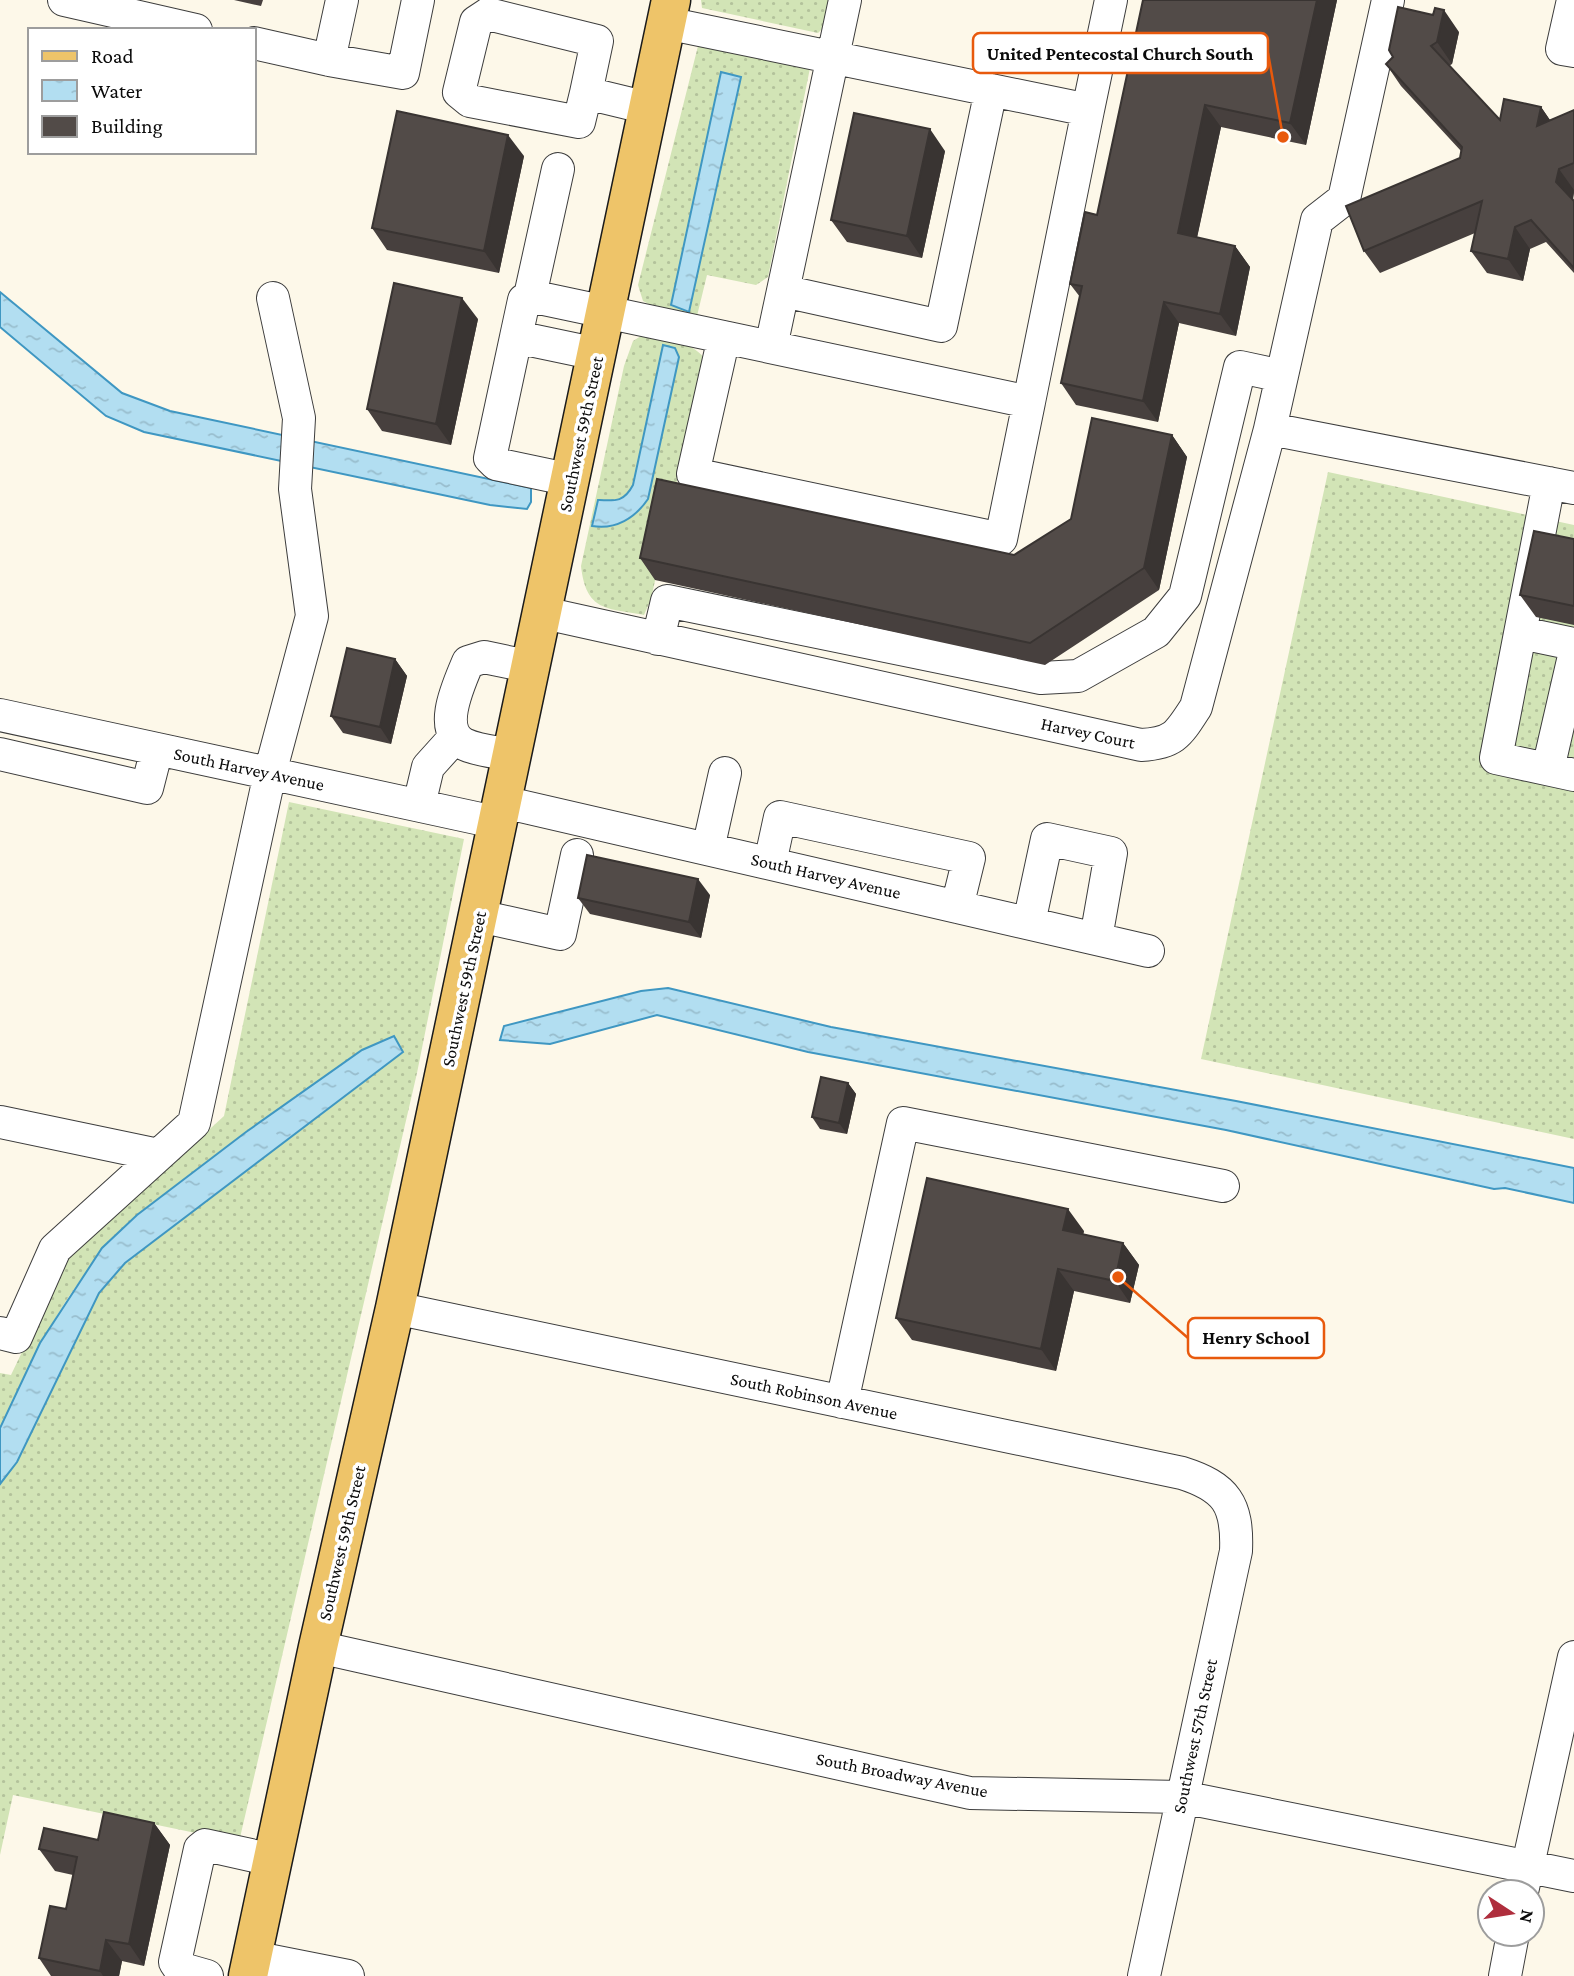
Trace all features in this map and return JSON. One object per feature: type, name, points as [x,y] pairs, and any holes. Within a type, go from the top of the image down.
[{"type":"main road","name":"Southwest 59th Street","points":[[250,1966],[544,613],[668,11]]},
{"type":"street","points":[[64,0],[187,28]]},
{"type":"street","points":[[330,60],[342,0]]},
{"type":"street","points":[[256,43],[402,73],[418,0]]},
{"type":"street","points":[[771,347],[845,0]]},
{"type":"street","points":[[724,337],[693,474],[1001,539],[1111,0]]},
{"type":"street","name":"Harvey Court","points":[[544,613],[1141,745],[1163,744],[1179,734],[1196,708],[1270,429],[1317,220],[1344,199],[1388,0]]},
{"type":"street","points":[[1573,0],[1562,48],[1574,51]]},
{"type":"street","points":[[668,11],[833,57],[1088,110]]},
{"type":"street","points":[[582,108],[597,41],[488,14],[476,22],[460,92],[470,101],[582,108],[648,108]]},
{"type":"street","points":[[783,291],[941,326],[991,90]]},
{"type":"street","points":[[558,169],[530,296],[524,300],[490,458],[496,464],[571,480]]},
{"type":"street","points":[[530,296],[1029,402]]},
{"type":"street","points":[[0,1333],[16,1337],[55,1249],[194,1123],[270,773],[312,616],[295,489],[299,418],[273,298]]},
{"type":"street","points":[[516,337],[597,354]]},
{"type":"street","points":[[659,639],[667,600],[1041,678],[1078,676],[1156,632],[1185,596],[1240,367],[1282,376]]},
{"type":"street","points":[[1270,429],[1561,486],[1521,634],[1496,758],[1561,772],[1574,656]]},
{"type":"street","points":[[1521,634],[1574,644]]},
{"type":"street","points":[[513,755],[464,744],[455,737],[451,719],[454,695],[468,662],[484,657],[532,667]]},
{"type":"street","name":"South Harvey Avenue","points":[[0,715],[419,805],[501,812],[708,849],[1148,951]]},
{"type":"street","points":[[419,805],[428,767],[455,737]]},
{"type":"street","points":[[0,754],[147,788],[157,749]]},
{"type":"street","points":[[708,849],[725,773]]},
{"type":"street","points":[[770,863],[779,817],[969,858],[957,907]]},
{"type":"street","points":[[836,879],[846,832]]},
{"type":"street","points":[[1028,923],[1047,839],[1111,853],[1096,939]]},
{"type":"street","points":[[900,893],[911,845]]},
{"type":"street","points":[[479,916],[560,934],[578,855]]},
{"type":"street","points":[[0,1122],[158,1155]]},
{"type":"street","points":[[842,1402],[903,1123],[1223,1186]]},
{"type":"street","name":"South Robinson Avenue","points":[[395,1308],[1182,1473],[1207,1481],[1226,1496]]},
{"type":"street","name":"Southwest 57th Street","points":[[1144,1976],[1236,1551],[1237,1524],[1226,1496]]},
{"type":"street","name":"South Broadway Avenue","points":[[318,1647],[970,1793],[1182,1797],[1525,1878],[1574,1876]]},
{"type":"street","points":[[1525,1878],[1574,1657]]},
{"type":"street","points":[[207,1976],[179,1968],[175,1962],[200,1849],[205,1845],[273,1860]]},
{"type":"street","points":[[1504,1976],[1510,1948]]},
{"type":"street","points":[[250,1966],[348,1976]]},
{"type":"green space","points":[[701,0],[829,0],[823,28],[818,33],[702,8]]},
{"type":"green space","points":[[698,46],[810,68],[768,277],[756,285],[707,275],[696,320],[667,314],[643,301],[638,285]]},
{"type":"green space","points":[[641,336],[684,344],[704,358],[651,599],[644,615],[609,609],[593,600],[584,581],[581,566],[624,366],[633,341]]},
{"type":"green space","points":[[1328,472],[1574,525],[1574,1139],[1201,1059]]},
{"type":"green space","points":[[289,802],[464,839],[417,1073],[239,1842],[13,1795],[0,1855],[0,1484],[17,1462],[99,1293],[125,1263],[403,1052],[137,1215],[113,1239],[74,1289],[28,1368],[0,1428],[0,1373],[11,1375],[65,1262],[224,1116]]},
{"type":"water","points":[[721,72],[741,77],[689,312],[671,305]]},
{"type":"water","points":[[0,292],[122,393],[170,411],[531,488],[531,502],[527,509],[490,505],[144,432],[106,416],[0,327]]},
{"type":"water","points":[[663,345],[675,348],[679,357],[648,499],[637,512],[624,521],[609,526],[592,526],[598,500],[619,499],[626,495],[633,485]]},
{"type":"water","points":[[668,988],[831,1027],[1236,1101],[1574,1168],[1574,1203],[1505,1188],[1494,1189],[1226,1130],[808,1052],[657,1015],[550,1044],[500,1040],[504,1026],[641,991]]},
{"type":"water","points":[[394,1036],[403,1052],[125,1263],[99,1293],[17,1462],[0,1484],[0,1428],[40,1343],[102,1248],[137,1215],[246,1132],[362,1050]]},
{"type":"building","points":[[1143,0],[1317,0],[1290,123],[1205,105],[1178,233],[1235,246],[1220,314],[1164,302],[1143,401],[1061,383],[1082,286],[1070,284],[1085,212],[1097,215]]},
{"type":"building","points":[[1398,7],[1433,15],[1435,8],[1444,10],[1437,42],[1431,46],[1500,120],[1504,99],[1541,107],[1537,126],[1574,110],[1574,163],[1559,169],[1556,182],[1574,201],[1574,268],[1531,220],[1515,227],[1508,259],[1471,251],[1482,201],[1364,251],[1346,206],[1460,158],[1462,147],[1386,64],[1393,57],[1389,50]]},
{"type":"building","points":[[397,111],[508,135],[484,251],[372,228]]},
{"type":"building","points":[[854,113],[930,129],[907,236],[831,220]]},
{"type":"building","points":[[394,283],[462,298],[436,424],[367,409]]},
{"type":"building","points":[[1092,418],[1172,435],[1144,568],[1030,643],[640,558],[657,479],[1014,555],[1071,519]]},
{"type":"building","points":[[1534,531],[1574,539],[1574,606],[1520,595]]},
{"type":"building","points":[[347,648],[395,659],[380,727],[331,716]]},
{"type":"building","points":[[587,855],[698,879],[689,922],[578,898]]},
{"type":"building","points":[[821,1077],[848,1083],[839,1123],[812,1117]]},
{"type":"building","points":[[927,1178],[1068,1209],[1063,1230],[1123,1243],[1115,1281],[1058,1269],[1041,1349],[896,1318]]},
{"type":"building","points":[[104,1812],[154,1823],[129,1944],[106,1940],[100,1971],[39,1958],[50,1906],[66,1909],[77,1857],[39,1849],[44,1828],[98,1840]]},
{"type":"place","name":"United Pentecostal Church South","points":[[1283,137]]},
{"type":"place","name":"Henry School","points":[[1118,1277]]}]
